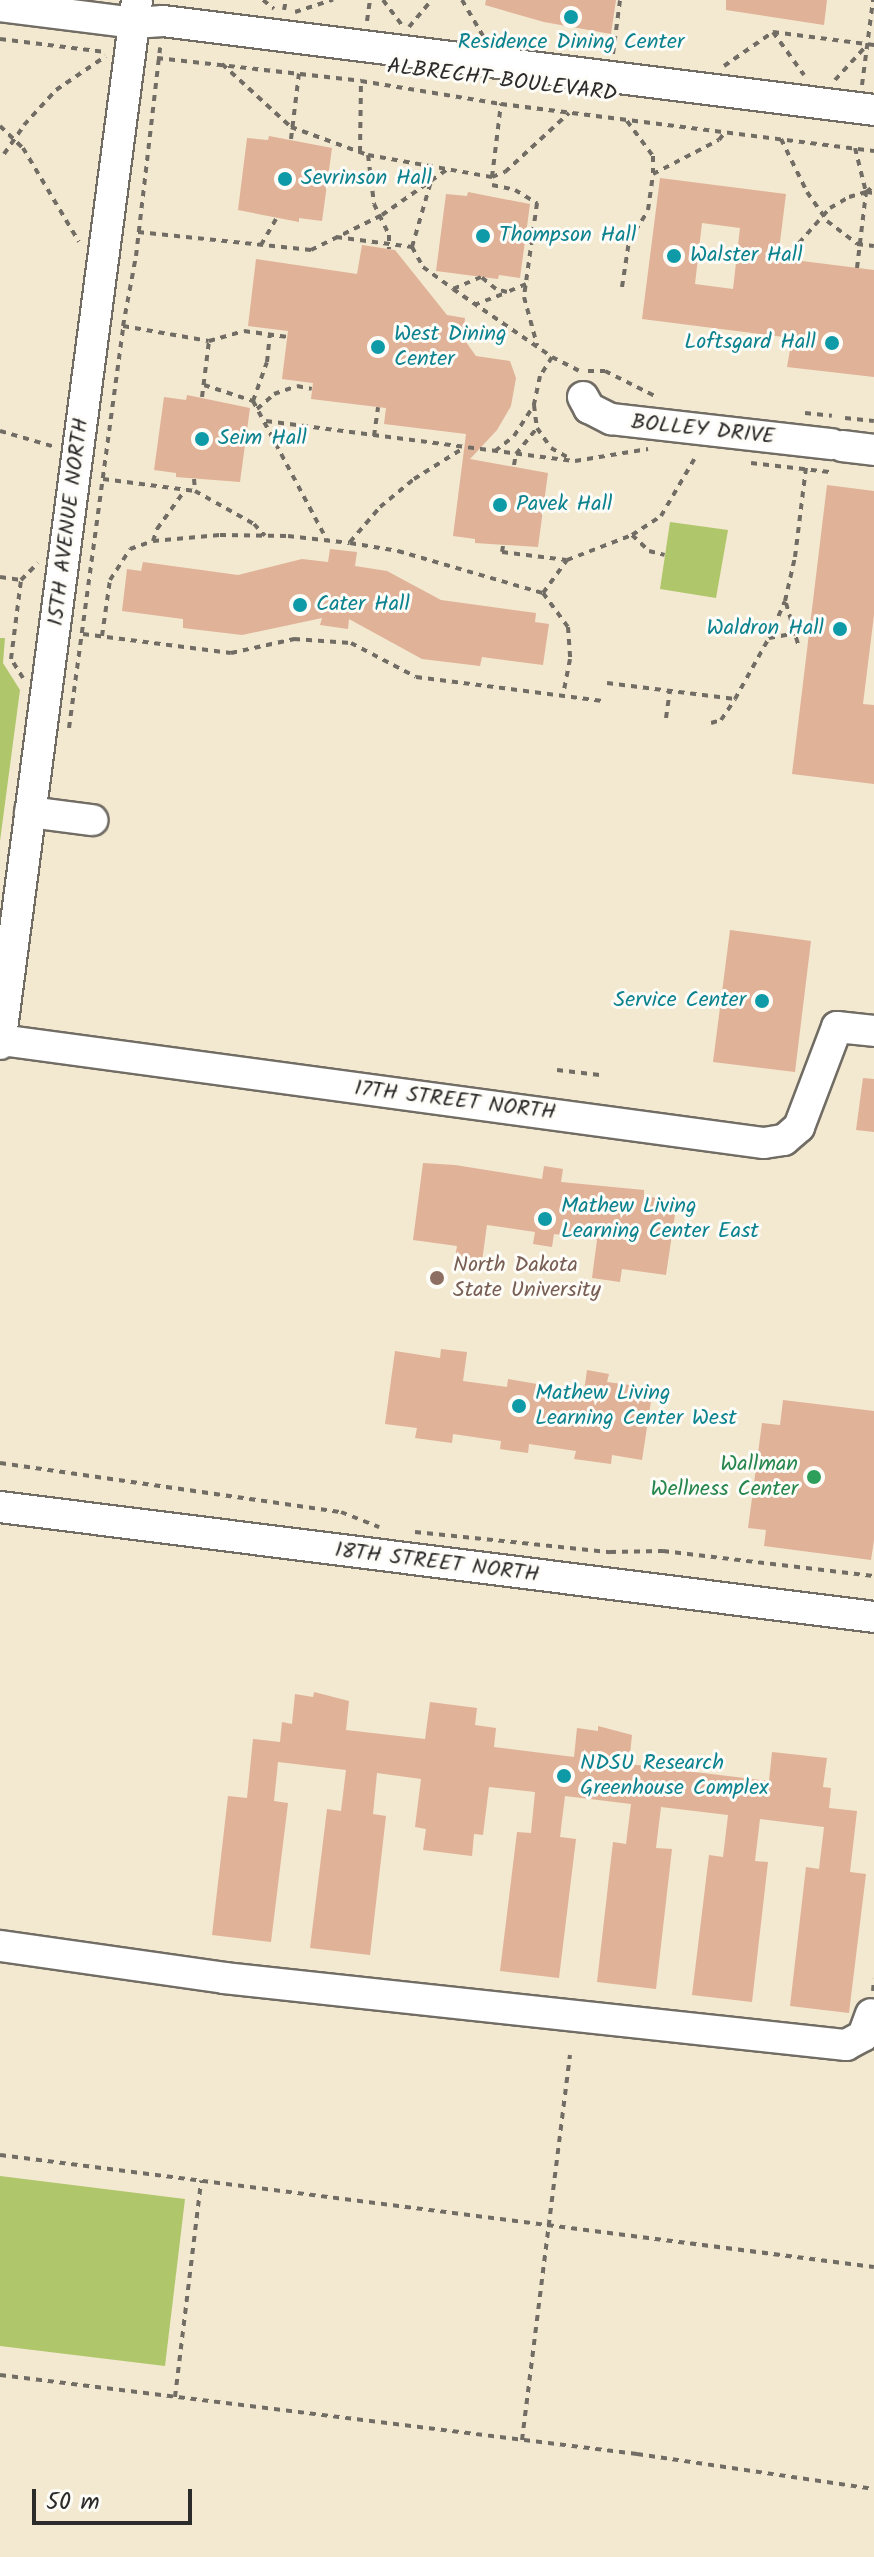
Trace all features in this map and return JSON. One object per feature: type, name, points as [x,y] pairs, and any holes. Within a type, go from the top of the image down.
[{"type":"street","name":"ALBRECHT BOULEVARD","points":[[0,6],[136,12],[163,21],[868,100]]},
{"type":"street","name":"ALBRECHT BOULEVARD","points":[[136,12],[150,50],[865,138]]},
{"type":"street","name":"15TH AVENUE NORTH","points":[[0,1042],[30,812],[150,50]]},
{"type":"street","name":"BOLLEY DRIVE","points":[[583,397],[589,408],[611,419],[826,440],[874,450]]},
{"type":"street","points":[[30,812],[92,820]]},
{"type":"street","name":"17TH STREET NORTH","points":[[0,1042],[764,1143],[784,1140],[799,1127],[837,1027],[874,1031]]},
{"type":"street","name":"18TH STREET NORTH","points":[[0,1507],[874,1617]]},
{"type":"street","points":[[0,1946],[224,1978],[846,2045],[863,2036],[871,2014]]},
{"type":"path","points":[[263,0],[283,16]]},
{"type":"path","points":[[283,16],[286,0]]},
{"type":"path","points":[[283,16],[333,0]]},
{"type":"path","points":[[367,25],[370,0]]},
{"type":"path","points":[[383,0],[406,30],[432,0]]},
{"type":"path","points":[[462,0],[486,40]]},
{"type":"path","points":[[612,56],[620,0]]},
{"type":"path","points":[[868,100],[867,45],[873,0]]},
{"type":"path","points":[[773,32],[808,81]]},
{"type":"path","points":[[718,69],[773,32],[874,45]]},
{"type":"path","points":[[0,39],[111,52],[56,90],[13,138],[4,154]]},
{"type":"path","points":[[831,84],[867,45]]},
{"type":"path","points":[[69,730],[138,232],[150,50],[222,64],[361,81],[627,121],[781,139],[865,138]]},
{"type":"path","points":[[222,64],[291,127],[368,155],[492,177],[505,172],[569,113]]},
{"type":"path","points":[[291,139],[299,73]]},
{"type":"path","points":[[360,152],[361,81]]},
{"type":"path","points":[[492,196],[501,104]]},
{"type":"path","points":[[622,287],[629,241],[648,210],[654,158],[627,121]]},
{"type":"path","points":[[0,126],[23,148],[87,255]]},
{"type":"path","points":[[653,174],[719,140],[725,132]]},
{"type":"path","points":[[865,138],[874,151]]},
{"type":"path","points":[[857,268],[866,192],[865,138]]},
{"type":"path","points":[[781,139],[823,216],[859,245],[874,246]]},
{"type":"path","points":[[368,155],[374,204],[382,215],[389,249]]},
{"type":"path","points":[[138,232],[311,250],[382,215],[448,169]]},
{"type":"path","points":[[431,181],[412,247],[423,267],[552,357],[579,371],[605,371],[661,398]]},
{"type":"path","points":[[492,185],[515,190],[537,203],[526,284],[526,314],[537,346]]},
{"type":"path","points":[[799,243],[823,216],[849,197],[874,186]]},
{"type":"path","points":[[866,192],[874,193]]},
{"type":"path","points":[[261,245],[276,219]]},
{"type":"path","points":[[335,237],[412,247]]},
{"type":"path","points":[[453,289],[481,277],[496,289],[507,292]]},
{"type":"path","points":[[474,305],[526,284]]},
{"type":"path","points":[[123,326],[209,341],[244,331],[288,337]]},
{"type":"path","points":[[253,401],[267,362],[270,335]]},
{"type":"path","points":[[202,397],[209,341]]},
{"type":"path","points":[[552,357],[540,376],[534,405],[537,428],[551,448],[575,461]]},
{"type":"path","points":[[204,385],[253,401],[327,540]]},
{"type":"path","points":[[257,409],[274,394],[297,386],[312,389]]},
{"type":"path","points":[[494,451],[514,436],[534,405]]},
{"type":"path","points":[[374,436],[378,407]]},
{"type":"path","points":[[797,412],[826,440]]},
{"type":"path","points":[[266,421],[575,461],[652,448]]},
{"type":"path","points":[[743,462],[826,440],[874,421]]},
{"type":"path","points":[[514,465],[516,454],[537,428]]},
{"type":"path","points":[[0,431],[61,449]]},
{"type":"path","points":[[711,723],[721,720],[735,699],[769,638],[785,601],[826,440]]},
{"type":"path","points":[[350,543],[380,507],[414,479],[464,448]]},
{"type":"path","points":[[681,453],[712,458]]},
{"type":"path","points":[[503,546],[502,552],[567,560],[632,535],[661,516],[696,456]]},
{"type":"path","points":[[103,479],[195,491],[254,524],[266,537]]},
{"type":"path","points":[[194,479],[195,491]]},
{"type":"path","points":[[153,541],[157,529],[185,490]]},
{"type":"path","points":[[102,636],[107,591],[114,570],[130,549],[153,541],[220,535],[327,540],[398,551],[543,593],[568,627],[570,659],[563,696]]},
{"type":"path","points":[[632,535],[649,551],[665,555]]},
{"type":"path","points":[[543,593],[567,560]]},
{"type":"path","points":[[0,577],[21,580]]},
{"type":"path","points":[[785,601],[798,644]]},
{"type":"path","points":[[769,638],[796,633]]},
{"type":"path","points":[[83,634],[231,653],[294,639],[351,643],[416,677],[604,701]]},
{"type":"path","points":[[607,683],[735,699]]},
{"type":"path","points":[[666,718],[670,691]]},
{"type":"path","points":[[557,1070],[600,1075]]},
{"type":"path","points":[[0,1463],[341,1512],[374,1527],[388,1528]]},
{"type":"path","points":[[402,1530],[610,1552],[663,1551],[874,1576]]},
{"type":"path","points":[[522,2440],[570,2055]]},
{"type":"path","points":[[0,2155],[874,2267]]},
{"type":"path","points":[[175,2397],[201,2181]]},
{"type":"path","points":[[0,2375],[522,2440],[874,2489]]},
{"type":"green space","points":[[670,522],[728,530],[716,598],[660,589]]},
{"type":"green space","points":[[0,638],[5,638],[3,663],[20,690],[0,841]]},
{"type":"green space","points":[[0,2176],[185,2199],[165,2366],[0,2346]]},
{"type":"building","name":"Residence Dining Center","points":[[486,0],[616,0],[611,34],[544,22],[485,5]]},
{"type":"building","points":[[726,0],[827,0],[824,25],[726,10]]},
{"type":"building","name":"Sevrinson Hall","points":[[269,136],[332,148],[322,221],[299,218],[299,222],[238,210],[247,138],[268,140]]},
{"type":"building","name":"Walster Hall","points":[[660,178],[786,194],[778,258],[874,270],[874,377],[787,367],[792,338],[642,319]],"holes":[[[702,223],[740,228],[733,289],[695,284]]]},
{"type":"building","name":"Thompson Hall","points":[[468,192],[530,204],[520,278],[499,275],[498,279],[436,271],[446,194],[467,196]]},
{"type":"building","name":"West Dining Center","points":[[362,245],[395,250],[447,315],[465,318],[463,338],[476,356],[510,361],[516,378],[511,406],[497,430],[470,459],[548,473],[538,547],[475,543],[475,539],[453,536],[466,434],[384,424],[386,408],[311,399],[313,383],[282,379],[288,331],[248,326],[256,259],[357,274]]},
{"type":"building","name":"Seim Hall","points":[[187,395],[250,408],[240,482],[176,477],[176,473],[154,470],[164,397],[186,400]]},
{"type":"building","name":"Waldron Hall","points":[[827,485],[874,491],[874,615],[863,704],[874,705],[874,784],[792,774]]},
{"type":"building","name":"Cater Hall","points":[[330,549],[357,552],[355,566],[387,571],[441,600],[536,613],[535,622],[549,624],[543,665],[482,657],[480,666],[422,659],[349,619],[348,629],[320,625],[322,618],[242,635],[183,628],[183,619],[122,611],[127,569],[141,571],[143,562],[238,575],[302,559],[328,562]]},
{"type":"building","name":"Service Center","points":[[730,930],[811,941],[795,1072],[713,1062]]},
{"type":"building","points":[[863,1078],[874,1079],[874,1132],[856,1130]]},
{"type":"building","name":"Mathew Living Learning Center East","points":[[423,1163],[542,1179],[544,1166],[563,1169],[561,1182],[644,1190],[644,1196],[677,1201],[666,1275],[622,1269],[620,1282],[592,1278],[597,1240],[554,1234],[552,1247],[533,1244],[535,1232],[487,1225],[482,1261],[455,1258],[457,1246],[413,1240]]},
{"type":"building","name":"Mathew Living Learning Center West","points":[[441,1349],[467,1352],[463,1381],[507,1387],[508,1379],[537,1384],[536,1392],[583,1399],[587,1370],[609,1374],[607,1382],[653,1388],[642,1460],[612,1455],[611,1464],[574,1459],[576,1451],[529,1444],[528,1453],[500,1449],[501,1441],[453,1434],[452,1443],[415,1438],[417,1428],[385,1424],[395,1351],[440,1358]]},
{"type":"building","name":"Wallman Wellness Center","points":[[783,1400],[874,1411],[874,1540],[871,1560],[764,1546],[766,1530],[748,1528],[762,1423],[780,1425]]},
{"type":"building","points":[[314,1692],[349,1701],[346,1730],[425,1739],[430,1702],[477,1708],[475,1725],[496,1728],[494,1747],[574,1757],[577,1728],[598,1731],[598,1726],[632,1735],[629,1764],[769,1781],[772,1752],[827,1758],[823,1787],[831,1788],[829,1808],[857,1811],[850,1872],[866,1874],[849,2013],[790,2006],[806,1867],[819,1869],[824,1827],[760,1819],[755,1861],[768,1862],[752,2002],[692,1995],[709,1855],[723,1857],[728,1815],[661,1807],[656,1848],[672,1849],[656,1989],[597,1982],[613,1842],[626,1844],[631,1804],[565,1796],[560,1837],[576,1839],[559,1978],[500,1971],[517,1832],[531,1833],[535,1792],[489,1787],[483,1835],[474,1834],[472,1856],[423,1850],[426,1829],[415,1827],[421,1779],[377,1773],[373,1814],[386,1816],[370,1955],[310,1948],[327,1809],[341,1811],[346,1770],[278,1762],[274,1801],[288,1803],[271,1942],[212,1935],[228,1796],[247,1798],[253,1739],[280,1742],[282,1722],[292,1724],[295,1694],[313,1697]]},
{"type":"place","name":"Residence Dining Center","points":[[571,17]]},
{"type":"place","name":"Sevrinson Hall","points":[[285,179]]},
{"type":"place","name":"Thompson Hall","points":[[483,236]]},
{"type":"place","name":"Walster Hall","points":[[674,256]]},
{"type":"place","name":"Loftsgard Hall","points":[[832,343]]},
{"type":"place","name":"West Dining Center","points":[[378,347]]},
{"type":"place","name":"Seim Hall","points":[[202,439]]},
{"type":"place","name":"Pavek Hall","points":[[500,505]]},
{"type":"place","name":"Cater Hall","points":[[300,605]]},
{"type":"place","name":"Waldron Hall","points":[[840,629]]},
{"type":"place","name":"Service Center","points":[[762,1001]]},
{"type":"place","name":"Mathew Living Learning Center East","points":[[545,1219]]},
{"type":"place","name":"North Dakota State University","points":[[437,1278]]},
{"type":"place","name":"Mathew Living Learning Center West","points":[[519,1406]]},
{"type":"place","name":"Wallman Wellness Center","points":[[814,1477]]},
{"type":"place","name":"NDSU Research Greenhouse Complex","points":[[564,1776]]}]
